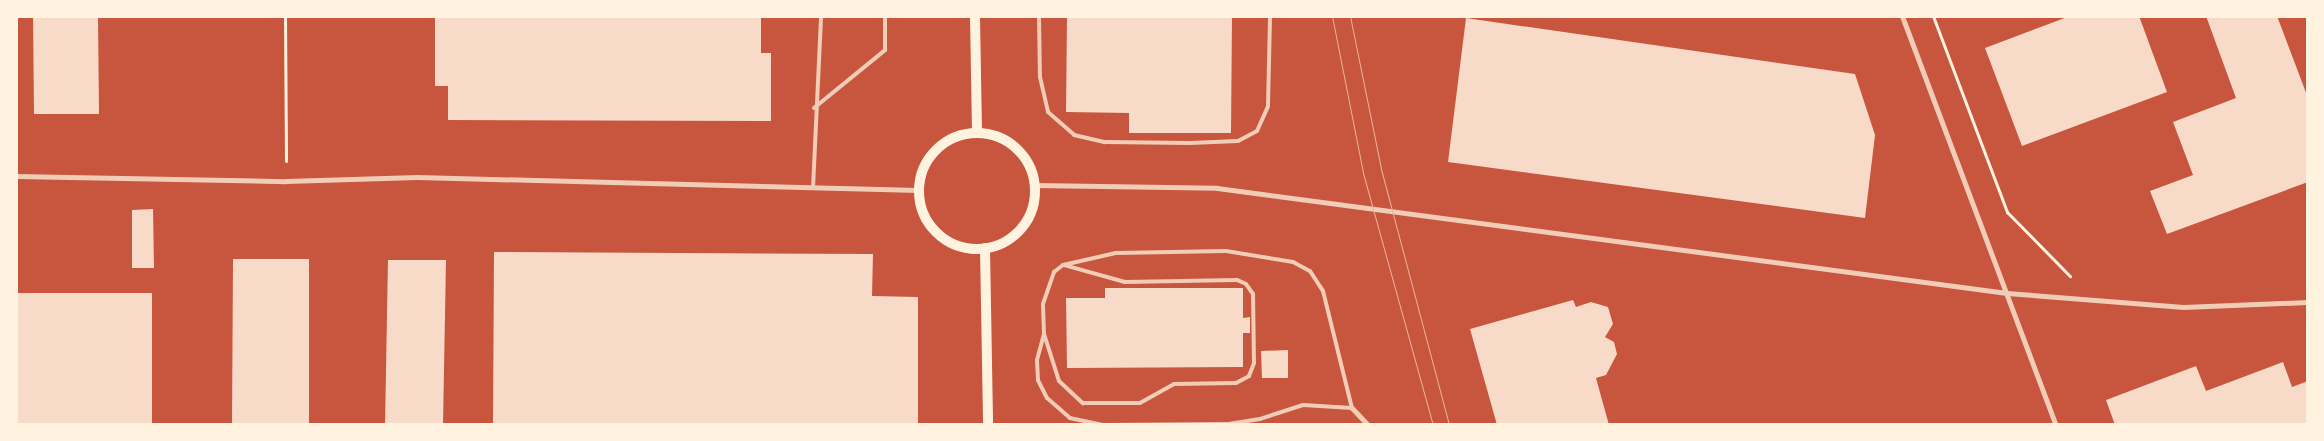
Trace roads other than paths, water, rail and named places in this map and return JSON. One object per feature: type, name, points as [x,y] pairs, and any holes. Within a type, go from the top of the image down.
[{"type":"main road","points":[[975,16],[977,133]]},
{"type":"main road","points":[[977,133],[994,135],[1022,154],[1030,168],[1034,185],[1034,200],[1022,226],[1012,237],[985,248],[965,248],[946,241],[932,228],[922,210],[919,190],[927,161],[936,149],[962,134],[977,133]]},
{"type":"main road","points":[[985,248],[988,425]]},
{"type":"street","points":[[1902,16],[2056,425]]},
{"type":"street","points":[[16,176],[286,180],[417,177],[919,190]]},
{"type":"street","points":[[1034,185],[1217,188],[2007,293],[2183,307],[2308,302]]},
{"type":"street","points":[[1352,408],[1368,425]]},
{"type":"lane","points":[[813,188],[814,108],[821,16]]},
{"type":"lane","points":[[814,108],[885,50],[885,16]]},
{"type":"lane","points":[[1039,16],[1040,77],[1048,112],[1074,135],[1105,142],[1190,144],[1238,141],[1256,131],[1268,106],[1270,16]]},
{"type":"lane","points":[[1226,251],[1293,262],[1310,271],[1323,291],[1352,408],[1303,405],[1260,420],[1228,424],[1103,425],[1070,418],[1047,398],[1038,380],[1038,360],[1044,334],[1043,304],[1054,272],[1063,265],[1116,253],[1226,251]]},
{"type":"lane","points":[[1044,334],[1059,381],[1083,403],[1140,403],[1174,384],[1236,383],[1249,376],[1254,364],[1253,294],[1246,284],[1237,280],[1125,282],[1063,265]]},
{"type":"tram line","points":[[1332,16],[1363,173],[1433,425]]},
{"type":"tram line","points":[[1350,16],[1381,169],[1449,425]]}]
